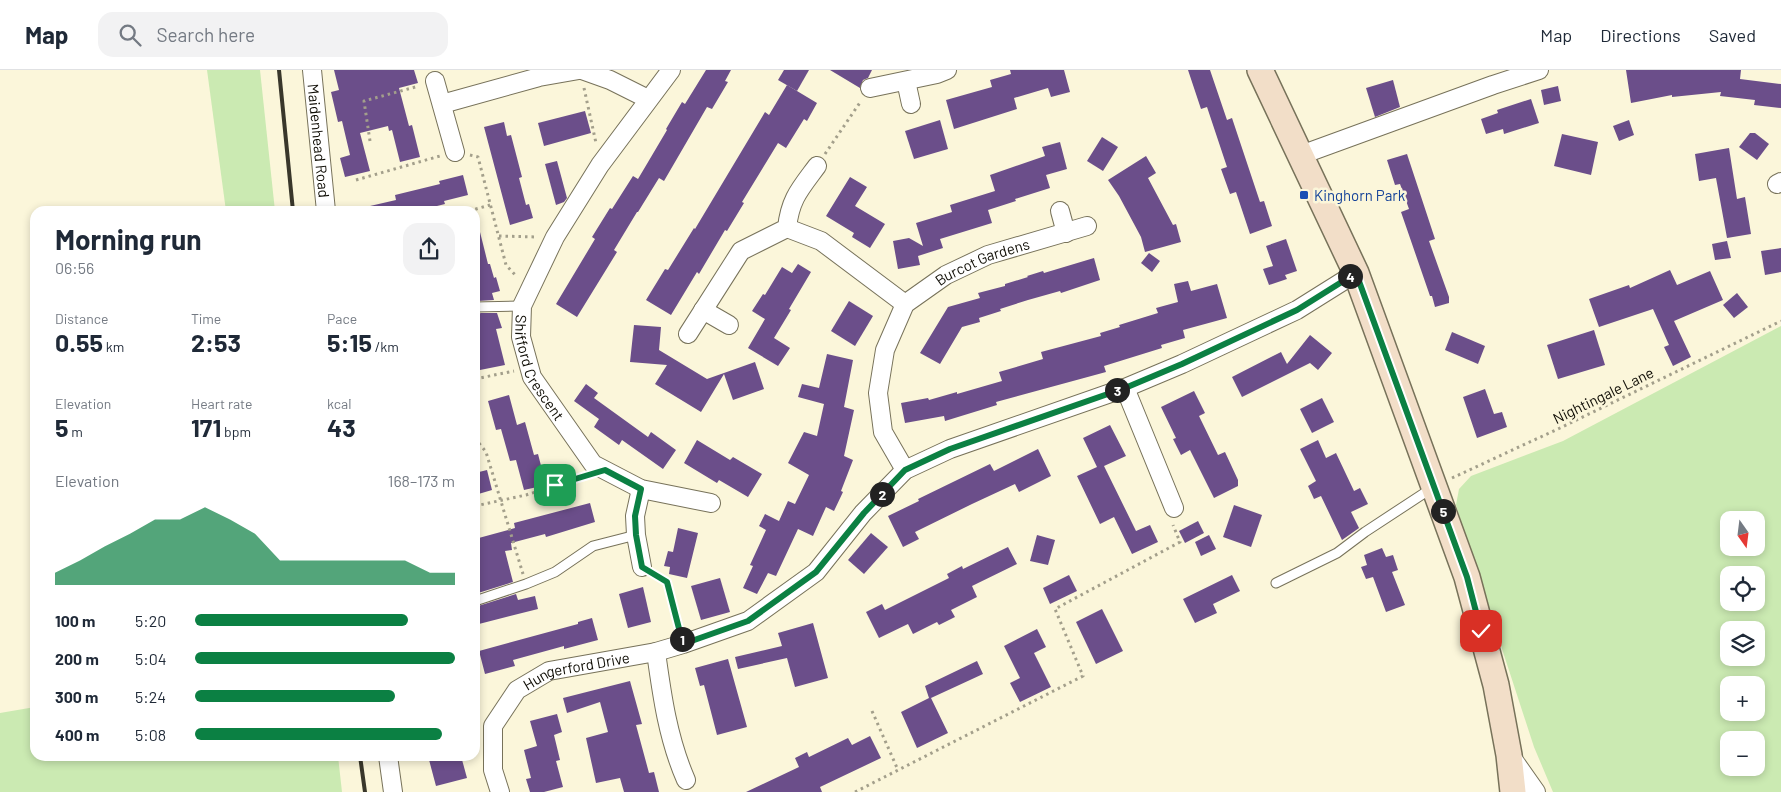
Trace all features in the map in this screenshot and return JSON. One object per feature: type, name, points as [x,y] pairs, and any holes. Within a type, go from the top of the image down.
[{"type":"main road","points":[[1260,70],[1302,155],[1356,273],[1467,577],[1496,685],[1509,755],[1513,792]]},
{"type":"street","name":"Maidenhead Road","points":[[312,70],[326,206]]},
{"type":"street","name":"Shifford Crescent","points":[[671,70],[600,165],[554,237],[522,306],[521,338],[532,377],[593,464],[641,489],[711,503]]},
{"type":"street","points":[[870,88],[947,70]]},
{"type":"street","points":[[1302,155],[1539,70]]},
{"type":"street","points":[[442,104],[539,77],[581,73],[610,80],[648,99]]},
{"type":"street","points":[[434,76],[455,152]]},
{"type":"street","points":[[906,80],[911,104]]},
{"type":"street","points":[[787,228],[789,210],[800,188],[817,166]]},
{"type":"street","points":[[1060,211],[1066,233]]},
{"type":"street","name":"Burcot Gardens","points":[[905,304],[946,275],[988,255],[1087,226]]},
{"type":"street","points":[[688,334],[741,251],[787,228],[821,240],[905,304],[885,350],[878,393],[883,432],[905,470]]},
{"type":"street","name":"Hungerford Drive","points":[[500,792],[493,770],[493,726],[517,690],[549,671],[656,652],[748,621],[816,572],[864,513],[905,470],[950,449],[1125,388],[1182,364],[1297,310],[1356,273]]},
{"type":"street","points":[[703,310],[729,325]]},
{"type":"street","points":[[1125,388],[1174,508]]},
{"type":"street","points":[[641,489],[635,516],[636,535],[642,567]]},
{"type":"street","points":[[656,652],[670,736],[676,758],[686,780]]},
{"type":"street","points":[[1509,755],[1536,792]]},
{"type":"street","points":[[389,761],[393,792]]},
{"type":"lane","points":[[480,307],[522,306]]},
{"type":"lane","points":[[1276,583],[1337,553],[1372,527],[1434,487]]},
{"type":"lane","points":[[480,598],[526,584],[555,572],[592,546],[636,535]]},
{"type":"path","points":[[581,73],[600,165]]},
{"type":"path","points":[[370,141],[364,101],[434,76]]},
{"type":"path","points":[[817,166],[870,88]]},
{"type":"path","points":[[356,180],[455,152],[478,157],[506,266],[530,289]]},
{"type":"path","points":[[480,208],[490,206]]},
{"type":"path","points":[[498,236],[554,237]]},
{"type":"path","name":"Nightingale Lane","points":[[1434,487],[1781,321]]},
{"type":"path","points":[[480,378],[530,369]]},
{"type":"path","points":[[480,444],[486,452],[526,584]]},
{"type":"path","points":[[480,505],[526,495],[605,470]]},
{"type":"path","points":[[855,792],[1083,676],[1055,610],[1180,542],[1172,523],[1174,508]]},
{"type":"path","points":[[642,567],[667,582],[683,644]]},
{"type":"path","points":[[872,712],[898,770]]},
{"type":"green space","points":[[207,70],[260,70],[274,206],[225,206]]},
{"type":"green space","points":[[1781,326],[1781,792],[1553,792],[1534,747],[1456,505],[1459,489],[1471,476],[1563,441]]},
{"type":"green space","points":[[30,708],[30,761],[339,761],[342,792],[0,792],[0,713]]},
{"type":"building","points":[[334,70],[414,70],[418,83],[399,88],[409,126],[412,125],[420,157],[400,162],[392,130],[389,131],[388,126],[360,133],[370,171],[345,177],[340,158],[350,155],[342,121],[338,122],[331,92],[339,90]]},
{"type":"building","points":[[706,70],[731,70],[725,81],[728,82],[712,109],[707,107],[664,181],[659,178],[637,212],[614,250],[617,252],[577,317],[556,304],[595,239],[592,237],[610,208],[612,209],[633,176],[638,179],[682,102],[685,104]]},
{"type":"building","points":[[784,70],[809,70],[797,91],[778,80]]},
{"type":"building","points":[[830,70],[872,70],[868,78],[863,80],[860,88]]},
{"type":"building","points":[[1010,70],[1064,70],[1070,92],[1051,97],[1048,88],[1014,98],[1017,109],[954,129],[946,100],[992,87],[990,80],[1011,74]]},
{"type":"building","points":[[1188,70],[1210,70],[1227,120],[1232,118],[1260,202],[1264,201],[1272,226],[1250,234],[1236,192],[1230,194],[1221,169],[1227,167],[1207,107],[1201,109]]},
{"type":"building","points":[[1626,70],[1741,70],[1740,79],[1781,84],[1781,108],[1754,105],[1755,100],[1720,96],[1721,92],[1672,97],[1672,95],[1631,103]]},
{"type":"building","points":[[1393,80],[1400,107],[1375,117],[1366,88]]},
{"type":"building","points":[[787,85],[817,103],[807,121],[804,119],[786,148],[778,143],[742,202],[744,203],[727,231],[725,230],[699,274],[697,272],[671,315],[646,300],[665,269],[668,270],[695,229],[765,112],[769,115]]},
{"type":"building","points":[[1558,86],[1561,101],[1544,105],[1541,90]]},
{"type":"building","points":[[1531,99],[1539,123],[1504,134],[1503,129],[1486,134],[1481,119],[1498,113],[1497,110]]},
{"type":"building","points":[[585,111],[591,133],[544,146],[538,123]]},
{"type":"building","points":[[940,120],[948,149],[914,159],[905,131]]},
{"type":"building","points":[[1629,120],[1634,135],[1619,141],[1613,126]]},
{"type":"building","points":[[504,122],[507,136],[511,135],[522,177],[519,178],[526,205],[529,204],[533,218],[510,225],[484,127]]},
{"type":"building","points":[[1750,133],[1755,133],[1769,144],[1757,160],[1739,147]]},
{"type":"building","points":[[1562,134],[1598,142],[1591,175],[1554,166]]},
{"type":"building","points":[[1102,137],[1118,147],[1103,171],[1087,161]]},
{"type":"building","points":[[1060,142],[1067,169],[1046,175],[1050,188],[988,210],[992,223],[940,239],[943,248],[918,256],[920,265],[898,269],[893,241],[909,238],[923,246],[916,223],[952,212],[950,205],[995,191],[990,175],[1045,156],[1042,147]]},
{"type":"building","points":[[1729,148],[1737,199],[1745,197],[1751,234],[1727,238],[1716,178],[1699,181],[1695,154]]},
{"type":"building","points":[[1407,154],[1435,239],[1429,241],[1449,297],[1449,303],[1435,307],[1401,212],[1409,209],[1400,184],[1395,185],[1387,160]]},
{"type":"building","points":[[1146,156],[1156,173],[1148,178],[1173,225],[1176,224],[1181,242],[1145,252],[1141,237],[1119,196],[1108,180]]},
{"type":"building","points":[[557,161],[567,198],[564,202],[556,205],[545,164]]},
{"type":"building","points":[[463,175],[468,195],[444,201],[445,204],[437,206],[370,206],[396,200],[395,195],[440,184],[439,181]]},
{"type":"building","points":[[850,177],[867,187],[855,206],[885,224],[870,248],[852,237],[854,233],[826,216]]},
{"type":"building","points":[[480,232],[488,264],[490,264],[494,278],[496,277],[500,291],[492,293],[494,300],[480,301]]},
{"type":"building","points":[[1286,239],[1297,271],[1285,275],[1287,279],[1269,285],[1263,269],[1273,266],[1266,246]]},
{"type":"building","points":[[1727,241],[1731,258],[1715,260],[1712,244]]},
{"type":"building","points":[[1781,248],[1781,272],[1765,275],[1761,251]]},
{"type":"building","points":[[1149,253],[1160,261],[1152,272],[1141,263]]},
{"type":"building","points":[[1094,258],[1100,280],[1061,293],[1060,291],[1028,300],[979,318],[980,322],[962,327],[940,364],[920,353],[948,307],[980,298],[978,293],[1005,286],[1005,284],[1027,276],[1043,271],[1044,273]]},
{"type":"building","points":[[798,264],[811,272],[774,338],[790,348],[778,366],[748,348],[765,319],[752,311],[763,294],[765,295],[782,267],[792,273]]},
{"type":"building","points":[[1670,270],[1677,285],[1710,271],[1723,300],[1674,321],[1691,357],[1673,366],[1664,347],[1669,345],[1653,309],[1599,327],[1589,299],[1629,285],[1630,288]]},
{"type":"building","points":[[1188,281],[1191,291],[1217,284],[1227,318],[1183,330],[1185,338],[1161,345],[1162,348],[1104,366],[1106,372],[996,402],[997,405],[945,421],[944,416],[905,423],[901,403],[928,398],[929,400],[957,392],[957,394],[1002,381],[999,372],[1043,359],[1041,352],[1101,336],[1100,333],[1120,327],[1119,325],[1158,313],[1156,308],[1178,302],[1174,284]]},
{"type":"building","points":[[1737,293],[1748,307],[1734,318],[1723,305]]},
{"type":"building","points":[[849,301],[873,316],[855,346],[831,331]]},
{"type":"building","points":[[480,313],[497,313],[502,328],[496,329],[505,365],[480,370]]},
{"type":"building","points":[[634,325],[661,327],[659,350],[707,379],[755,362],[764,389],[733,400],[724,374],[701,412],[655,384],[667,365],[630,362]]},
{"type":"building","points":[[1594,330],[1605,365],[1558,379],[1547,345]]},
{"type":"building","points":[[1452,332],[1485,346],[1478,364],[1445,350]]},
{"type":"building","points":[[1310,335],[1332,353],[1318,370],[1310,363],[1242,397],[1232,377],[1281,352],[1287,364]]},
{"type":"building","points":[[827,354],[853,360],[844,407],[854,410],[844,456],[853,460],[841,491],[843,492],[834,511],[826,507],[813,536],[798,529],[776,576],[768,573],[757,594],[743,588],[753,566],[750,565],[766,530],[759,526],[765,514],[779,521],[788,501],[795,504],[809,475],[788,463],[804,432],[817,436],[824,404],[798,397],[802,384],[819,388]]},
{"type":"building","points":[[586,384],[598,393],[594,398],[648,437],[651,432],[676,450],[663,469],[622,440],[619,445],[594,427],[599,419],[574,401]]},
{"type":"building","points":[[1485,389],[1494,414],[1502,412],[1507,427],[1477,438],[1463,397]]},
{"type":"building","points":[[1194,391],[1205,413],[1199,416],[1218,455],[1225,452],[1238,480],[1238,486],[1214,498],[1190,450],[1181,455],[1173,439],[1176,438],[1161,407]]},
{"type":"building","points":[[509,395],[517,425],[525,422],[534,455],[538,454],[546,485],[524,490],[516,460],[510,461],[501,429],[496,430],[488,401]]},
{"type":"building","points":[[1322,398],[1334,422],[1312,433],[1300,409]]},
{"type":"building","points":[[1110,425],[1126,456],[1104,466],[1136,531],[1150,525],[1158,542],[1132,554],[1114,517],[1100,524],[1077,476],[1097,467],[1083,438]]},
{"type":"building","points":[[697,440],[730,460],[733,457],[762,474],[748,497],[719,480],[717,483],[684,463]]},
{"type":"building","points":[[1318,440],[1326,458],[1336,453],[1354,491],[1360,488],[1368,504],[1351,512],[1359,528],[1342,540],[1321,496],[1314,499],[1308,486],[1316,481],[1300,449]]},
{"type":"building","points":[[1038,449],[1051,476],[1019,492],[1015,484],[972,504],[915,532],[919,539],[903,547],[888,516],[919,501],[918,499],[990,464],[994,471]]},
{"type":"building","points":[[487,470],[492,490],[480,494],[480,472]]},
{"type":"building","points":[[590,503],[595,522],[546,537],[545,534],[511,543],[512,550],[505,551],[513,582],[480,592],[480,538],[515,528],[514,523]]},
{"type":"building","points":[[1234,505],[1262,515],[1251,547],[1223,537]]},
{"type":"building","points":[[1198,521],[1204,533],[1185,543],[1179,531]]},
{"type":"building","points":[[678,528],[698,533],[687,578],[669,574],[670,567],[664,566],[668,551],[673,552]]},
{"type":"building","points":[[871,533],[888,547],[864,574],[848,560]]},
{"type":"building","points":[[1037,535],[1055,540],[1048,565],[1030,561]]},
{"type":"building","points":[[1209,535],[1216,549],[1201,556],[1195,542]]},
{"type":"building","points":[[1008,547],[1017,564],[972,586],[977,597],[951,610],[955,617],[939,625],[937,622],[913,634],[908,624],[879,638],[866,612],[882,604],[885,610],[949,578],[947,574],[962,566],[963,569]]},
{"type":"building","points":[[1382,548],[1386,557],[1393,555],[1398,570],[1392,572],[1405,605],[1386,612],[1373,577],[1366,579],[1361,567],[1367,565],[1364,555]]},
{"type":"building","points":[[1069,575],[1077,591],[1050,604],[1043,588]]},
{"type":"building","points":[[1232,575],[1240,591],[1213,604],[1217,613],[1195,623],[1183,599]]},
{"type":"building","points":[[720,578],[730,612],[701,620],[691,586]]},
{"type":"building","points":[[643,587],[651,622],[628,628],[619,594]]},
{"type":"building","points":[[516,594],[518,600],[535,596],[538,609],[480,624],[480,605]]},
{"type":"building","points":[[1102,609],[1123,651],[1096,664],[1076,622]]},
{"type":"building","points":[[592,618],[598,640],[564,649],[564,646],[513,660],[515,666],[485,674],[480,651],[578,624],[578,622]]},
{"type":"building","points":[[813,623],[828,678],[795,687],[787,658],[738,669],[735,657],[782,646],[778,633]]},
{"type":"building","points":[[1037,629],[1046,647],[1034,653],[1051,687],[1020,702],[1010,683],[1020,678],[1004,646]]},
{"type":"building","points":[[728,659],[747,727],[717,735],[704,685],[700,686],[695,668]]},
{"type":"building","points":[[977,661],[983,674],[931,698],[948,733],[917,748],[901,712],[929,698],[925,686]]},
{"type":"building","points":[[630,681],[642,724],[636,725],[649,773],[654,772],[659,792],[624,792],[620,778],[596,783],[586,738],[608,732],[600,702],[567,713],[563,698]]},
{"type":"building","points":[[557,714],[562,732],[554,735],[560,760],[556,761],[563,787],[544,792],[530,792],[526,779],[531,778],[524,750],[537,746],[530,721]]},
{"type":"building","points":[[870,736],[881,758],[820,787],[822,792],[746,792],[799,767],[795,758],[807,752],[809,757],[848,738],[852,745]]},
{"type":"building","points":[[429,761],[462,761],[467,778],[436,786]]},
{"type":"railway","points":[[279,70],[293,206]]},
{"type":"railway","points":[[361,761],[365,792]]},
{"type":"place","name":"Kinghorn Park","points":[[1304,195]]},
{"type":"route","points":[[555,485],[605,470],[641,489],[635,516],[636,535],[642,567],[667,582],[683,644],[748,621],[816,572],[864,513],[905,470],[950,449],[1125,388],[1182,364],[1297,310],[1356,273],[1467,577],[1481,631]]}]
